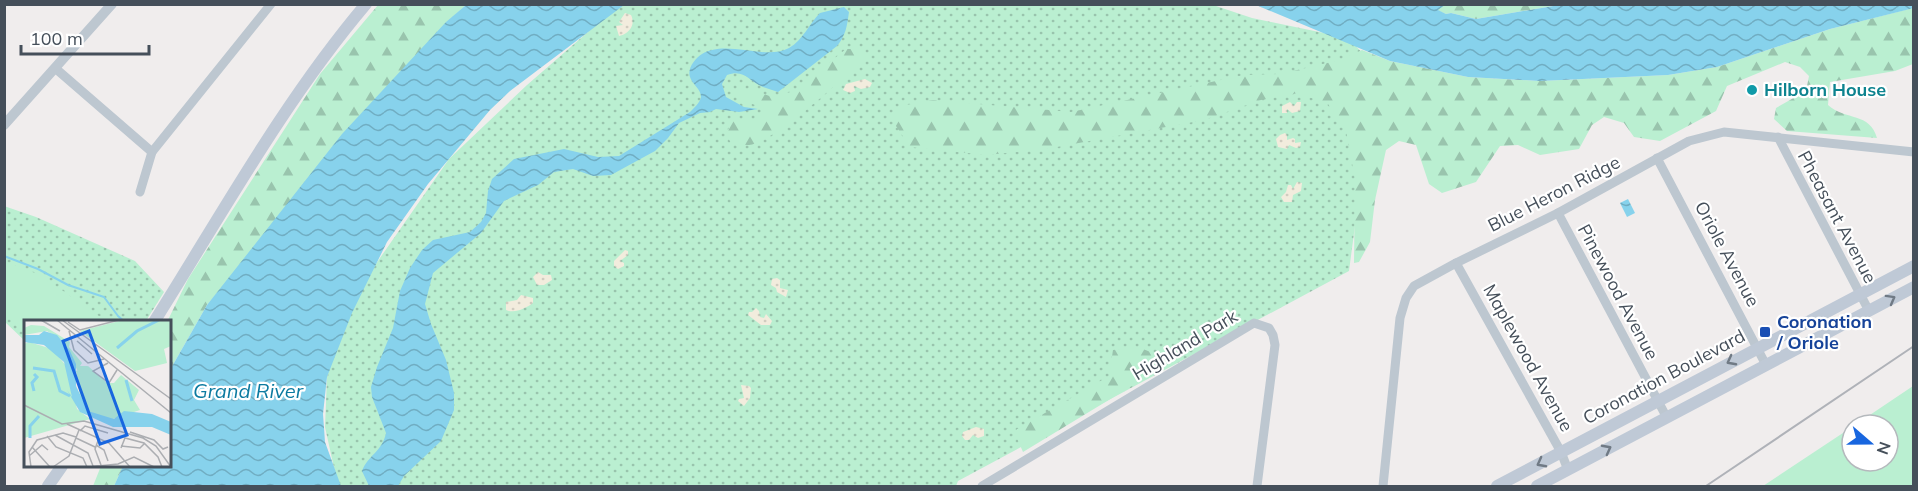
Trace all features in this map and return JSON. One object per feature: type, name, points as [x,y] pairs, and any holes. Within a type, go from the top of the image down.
[{"type":"main road","points":[[155,320],[302,86],[366,4]]},
{"type":"main road","name":"Coronation Boulevard","points":[[1497,486],[1914,266]]},
{"type":"main road","name":"Coronation Boulevard","points":[[1537,486],[1914,287]]},
{"type":"main road","points":[[48,486],[61,467]]},
{"type":"street","points":[[140,192],[152,152],[271,4]]},
{"type":"street","points":[[4,124],[55,68],[105,7]]},
{"type":"street","points":[[55,68],[152,152]]},
{"type":"street","name":"Blue Heron Ridge","points":[[1383,486],[1400,318],[1406,298],[1414,286],[1456,262],[1558,213],[1689,141],[1712,134],[1724,132],[1914,152]]},
{"type":"street","name":"Pheasant Avenue","points":[[1778,138],[1869,311]]},
{"type":"street","name":"Oriole Avenue","points":[[1657,159],[1766,365]]},
{"type":"street","name":"Pinewood Avenue","points":[[1558,213],[1667,418]]},
{"type":"street","name":"Maplewood Avenue","points":[[1456,262],[1561,452],[1568,470]]},
{"type":"street","name":"Highland Park","points":[[982,486],[1254,323],[1269,328],[1275,345],[1257,486]]},
{"type":"green space","points":[[1445,4],[1559,5],[1476,19],[1451,13],[1446,14],[1437,10]]},
{"type":"green space","points":[[378,5],[466,5],[446,23],[207,305],[171,368],[171,320],[168,320],[188,279],[320,74]]},
{"type":"green space","points":[[619,5],[1213,5],[1252,18],[1348,38],[1376,67],[1349,271],[958,481],[956,486],[338,486],[325,427],[327,377],[350,301],[449,159],[527,85]]},
{"type":"green space","points":[[1913,8],[1913,64],[1895,71],[1830,82],[1828,105],[1869,124],[1877,138],[1787,131],[1774,119],[1776,108],[1806,91],[1809,76],[1800,67],[1785,62],[1727,86],[1716,111],[1660,141],[1634,137],[1624,123],[1604,117],[1592,125],[1579,149],[1540,155],[1518,145],[1500,146],[1476,182],[1442,193],[1429,184],[1416,145],[1399,141],[1386,150],[1375,200],[1370,242],[1359,262],[1354,263],[1355,179],[1346,131],[1328,104],[1298,93],[1261,100],[1204,120],[1046,149],[987,155],[910,147],[890,117],[906,105],[933,100],[1071,112],[1244,75],[1280,74],[1340,60],[1362,50],[1390,61],[1468,77],[1540,81],[1668,75],[1717,67],[1830,29]]},
{"type":"green space","points":[[846,49],[859,49],[865,56],[844,78],[810,107],[775,133],[760,141],[749,145],[731,143],[726,134],[732,121],[750,121],[763,116],[761,107],[741,100],[735,93],[737,89],[750,89],[772,97],[794,91]]},
{"type":"green space","points":[[4,206],[36,217],[135,261],[164,292],[147,320],[24,320],[24,340],[5,322]]},
{"type":"green space","points":[[4,261],[35,273],[68,294],[85,309],[107,320],[24,320],[24,328],[5,316]]},
{"type":"green space","points":[[1138,347],[1173,361],[1023,452],[1014,431],[1109,376],[1113,350]]},
{"type":"green space","points":[[1913,386],[1913,486],[1763,486],[1840,435],[1840,473],[1900,473],[1900,413],[1873,413]]},
{"type":"green space","points":[[101,467],[123,467],[114,486],[93,486]]},
{"type":"sand","points":[[625,13],[631,15],[632,26],[629,31],[619,36],[616,26],[623,25],[619,22]]},
{"type":"sand","points":[[865,79],[872,83],[870,87],[861,89],[854,86],[855,91],[850,93],[843,90],[846,84]]},
{"type":"sand","points":[[1290,102],[1294,106],[1297,102],[1301,102],[1300,111],[1292,113],[1287,109],[1287,113],[1282,113],[1282,106]]},
{"type":"sand","points":[[1285,133],[1287,140],[1293,138],[1295,143],[1301,142],[1300,147],[1289,145],[1287,149],[1278,147],[1276,139]]},
{"type":"sand","points":[[1297,182],[1302,183],[1301,191],[1293,195],[1292,202],[1284,202],[1281,197],[1288,185],[1291,185],[1293,189]]},
{"type":"sand","points":[[625,250],[628,251],[628,255],[620,261],[624,263],[624,266],[618,269],[614,266],[614,261]]},
{"type":"sand","points":[[538,272],[551,275],[552,280],[544,285],[537,285],[533,277]]},
{"type":"sand","points":[[772,279],[780,280],[780,288],[788,290],[786,297],[771,285]]},
{"type":"sand","points":[[521,295],[533,298],[533,303],[517,311],[506,310],[506,302],[517,300]]},
{"type":"sand","points":[[756,308],[760,317],[764,318],[766,314],[772,321],[770,325],[761,325],[748,315]]},
{"type":"sand","points":[[741,385],[751,388],[750,398],[744,406],[738,401],[744,398]]},
{"type":"sand","points":[[976,427],[984,429],[984,436],[978,438],[973,435],[969,440],[965,440],[962,436],[963,432]]},
{"type":"water","points":[[1913,4],[1914,8],[1830,29],[1717,67],[1668,75],[1540,81],[1468,77],[1390,61],[1256,5],[1445,5],[1438,10],[1446,14],[1451,13],[1476,19],[1559,5]]},
{"type":"water","name":"Grand River","points":[[466,5],[624,5],[510,91],[490,110],[428,184],[387,242],[352,313],[327,377],[323,414],[325,442],[341,486],[114,486],[123,467],[171,467],[171,368],[207,305],[342,134],[446,22]]},
{"type":"water","points":[[844,7],[849,12],[848,22],[837,46],[778,92],[758,85],[742,75],[727,75],[722,84],[726,97],[744,107],[758,109],[739,112],[716,109],[700,113],[679,123],[655,151],[611,175],[593,176],[573,169],[554,172],[538,185],[504,201],[481,233],[433,273],[425,304],[446,360],[454,393],[454,410],[441,441],[404,476],[398,486],[369,486],[362,471],[381,445],[386,433],[372,397],[371,387],[393,328],[400,291],[410,268],[422,250],[433,240],[470,232],[481,222],[486,213],[488,191],[492,179],[514,159],[564,149],[598,157],[619,156],[690,112],[697,105],[701,94],[689,74],[694,61],[702,54],[723,49],[769,52],[789,48],[798,41],[820,13]]},
{"type":"water","points":[[1628,199],[1635,213],[1627,217],[1620,203]]},
{"type":"waterway","points":[[4,256],[38,269],[68,285],[104,297],[123,320]]},
{"type":"railway","points":[[1706,486],[1914,346]]},
{"type":"place","name":"Hilborn House","points":[[1752,90]]},
{"type":"place","name":"Coronation / Oriole","points":[[1765,332]]}]
